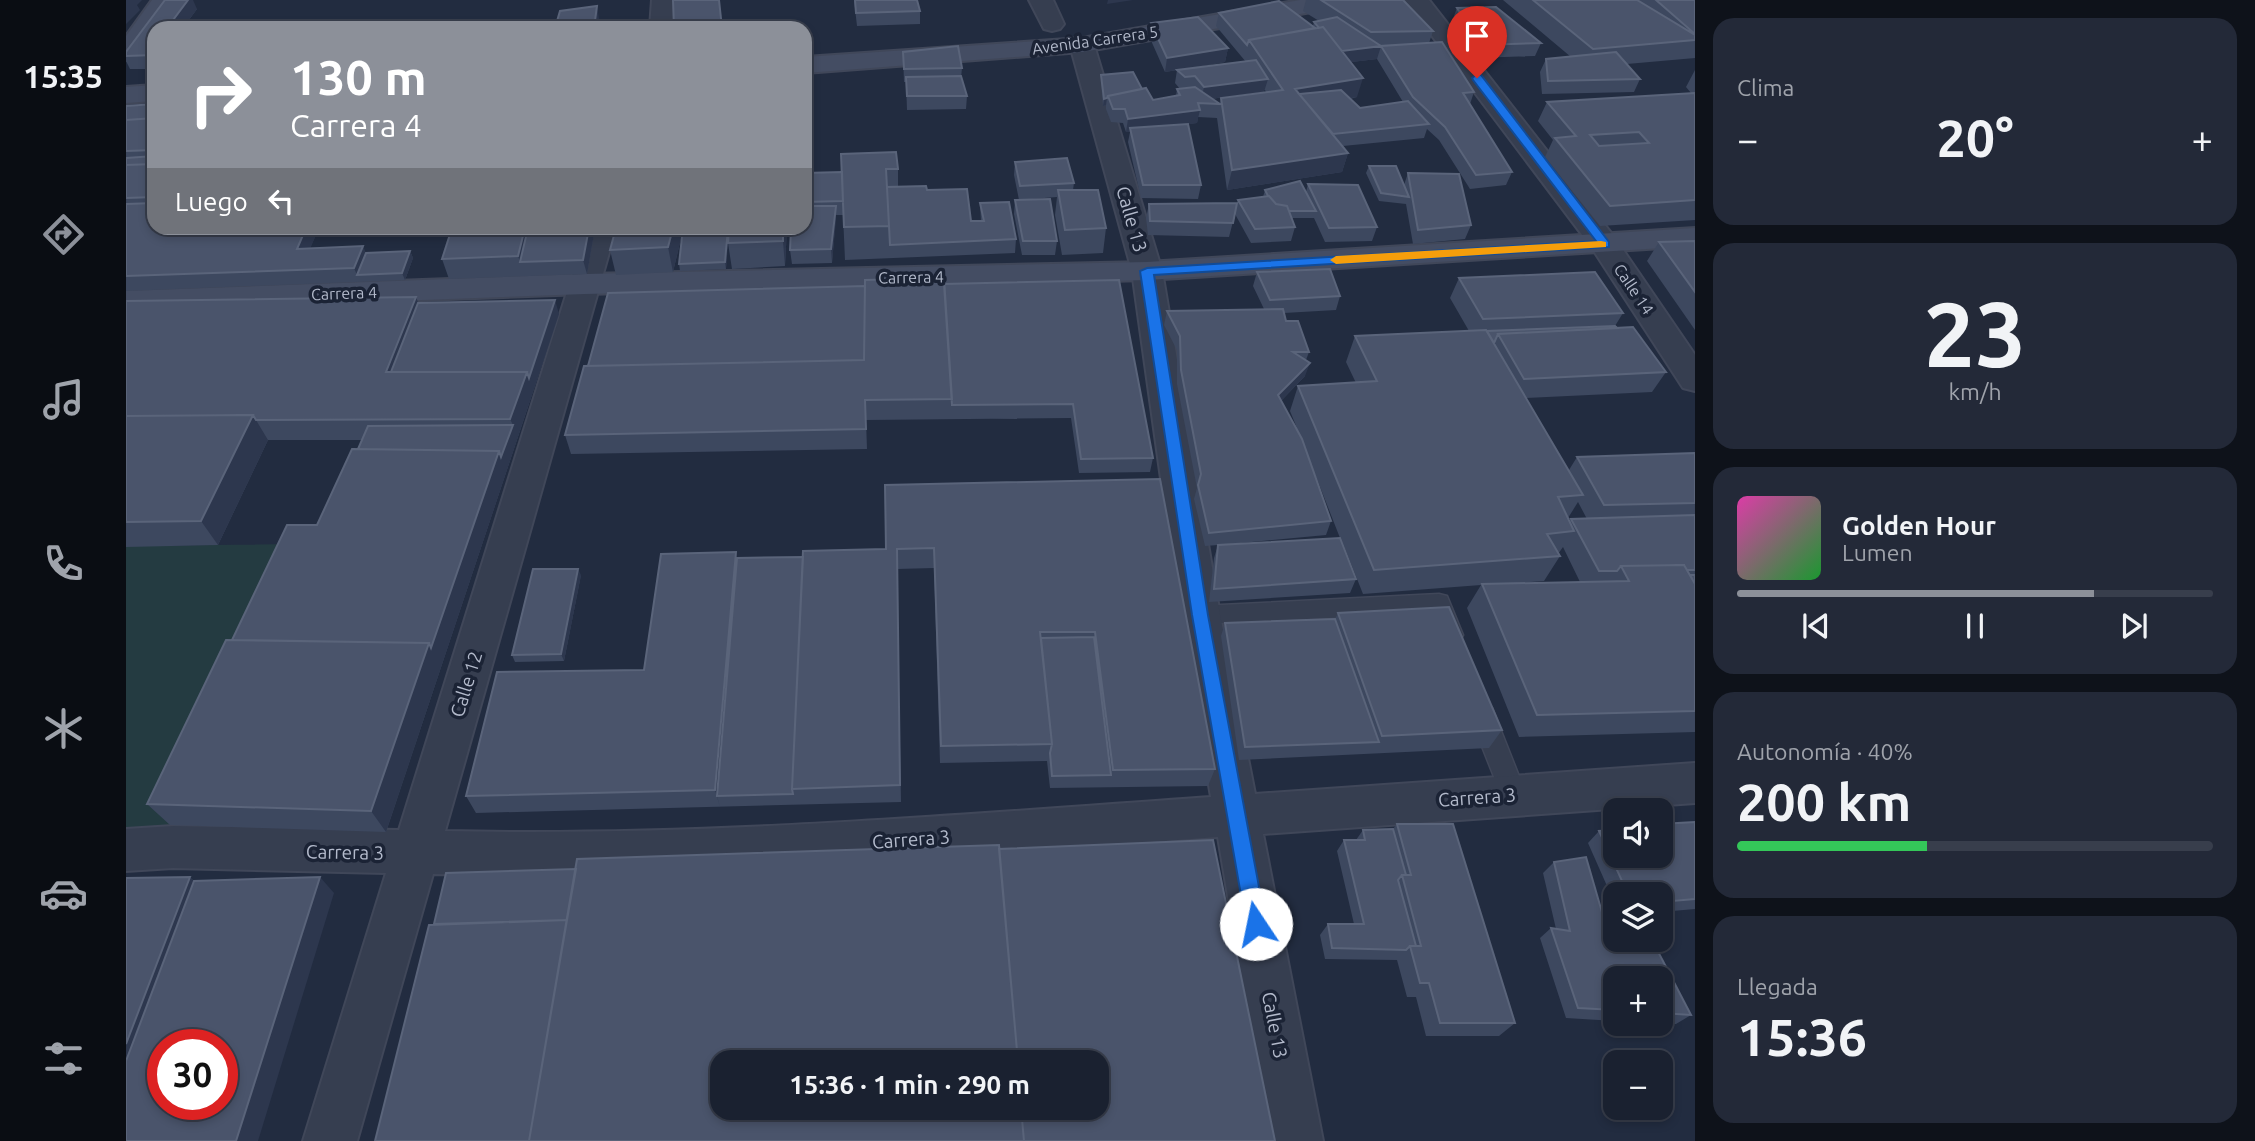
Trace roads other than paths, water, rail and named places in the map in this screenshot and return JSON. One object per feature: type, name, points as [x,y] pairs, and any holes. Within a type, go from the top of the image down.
[{"type":"street","points":[[149,21],[164,0]]},
{"type":"street","points":[[662,21],[664,0]]},
{"type":"street","name":"Calle 13","points":[[1041,0],[1071,30],[1147,271],[1200,615],[1296,1141]]},
{"type":"street","name":"Avenida Carrera 5","points":[[812,64],[1071,30],[1340,0]]},
{"type":"street","name":"Calle 14","points":[[1417,0],[1604,244],[1695,380]]},
{"type":"street","points":[[126,53],[147,24]]},
{"type":"street","name":"Avenida Carrera 5","points":[[812,43],[1071,30]]},
{"type":"street","points":[[126,95],[147,94]]},
{"type":"street","points":[[126,115],[147,114]]},
{"type":"street","name":"Calle 12","points":[[330,1141],[599,235]]},
{"type":"street","name":"Carrera 4","points":[[126,301],[584,284],[1147,271],[1695,237]]},
{"type":"street","name":"Carrera 3","points":[[126,850],[173,847],[555,855],[779,848],[1695,783]]},
{"type":"lane","points":[[1200,615],[1439,603],[1459,654]]},
{"type":"lane","points":[[1474,692],[1513,794]]}]
